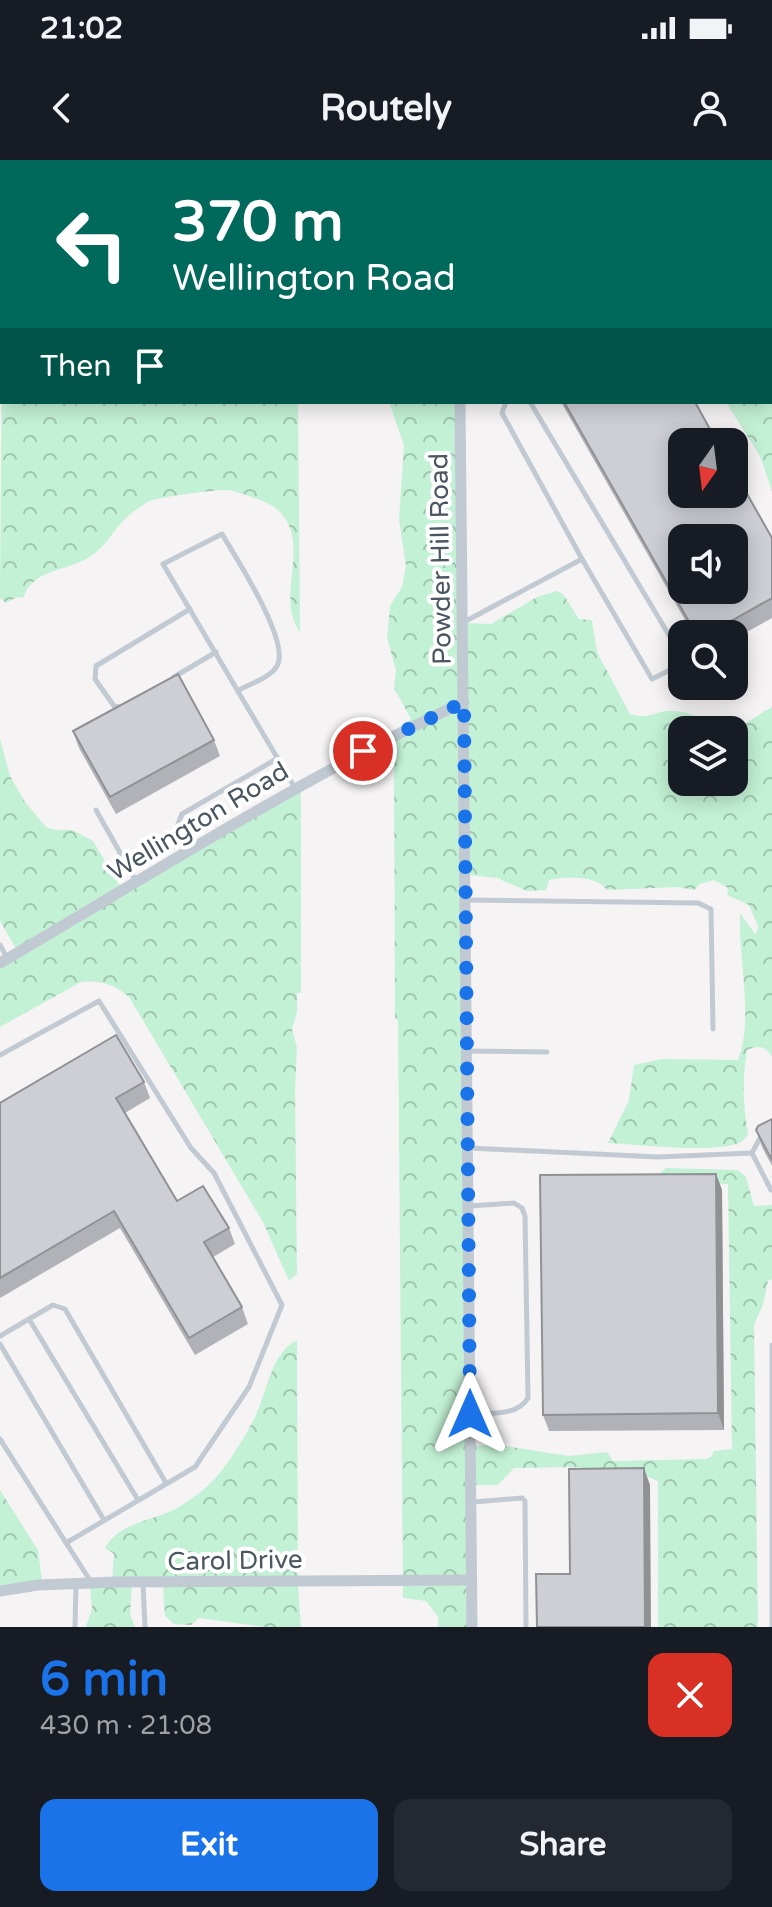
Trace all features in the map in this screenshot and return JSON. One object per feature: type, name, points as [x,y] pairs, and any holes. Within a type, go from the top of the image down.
[{"type":"street","name":"Powder Hill Road","points":[[460,404],[472,1627]]},
{"type":"street","name":"Wellington Road","points":[[4,961],[295,788],[382,740],[464,702]]},
{"type":"street","name":"Carol Drive","points":[[0,1591],[76,1583],[471,1580]]},
{"type":"lane","points":[[505,404],[502,413],[652,679],[668,671]]},
{"type":"lane","points":[[531,404],[668,634]]},
{"type":"lane","points":[[239,690],[273,671],[278,665],[278,649],[266,609],[222,534],[163,564],[295,788]]},
{"type":"lane","points":[[463,622],[582,559]]},
{"type":"lane","points":[[125,706],[114,706],[95,679],[93,673],[96,666],[190,609]]},
{"type":"lane","points":[[164,683],[216,652]]},
{"type":"lane","points":[[189,851],[177,827],[182,814],[278,758]]},
{"type":"lane","points":[[96,810],[137,882]]},
{"type":"lane","points":[[466,900],[698,903],[711,909],[713,1029]]},
{"type":"lane","points":[[0,945],[4,961]]},
{"type":"lane","points":[[0,1055],[99,1001],[191,1148],[214,1173],[282,1305],[249,1387],[195,1467],[66,1543]]},
{"type":"lane","points":[[468,1051],[547,1052]]},
{"type":"lane","points":[[752,1153],[767,1127]]},
{"type":"lane","points":[[469,1148],[658,1157],[752,1153]]},
{"type":"lane","points":[[752,1153],[771,1190]]},
{"type":"lane","points":[[469,1206],[514,1203],[522,1208],[525,1216],[528,1398],[524,1405],[512,1411],[470,1414]]},
{"type":"lane","points":[[0,1336],[53,1305],[65,1309],[166,1483]]},
{"type":"lane","points":[[29,1319],[138,1500]]},
{"type":"lane","points":[[0,1344],[104,1520]]},
{"type":"lane","points":[[772,1345],[772,1627]]},
{"type":"lane","points":[[0,1439],[91,1583]]},
{"type":"lane","points":[[471,1502],[522,1498],[525,1501],[526,1627]]},
{"type":"lane","points":[[75,1627],[76,1583]]},
{"type":"lane","points":[[143,1583],[145,1627]]},
{"type":"green space","points":[[2,404],[298,404],[300,632],[290,601],[294,551],[286,520],[271,505],[228,490],[150,501],[127,517],[90,557],[40,577],[23,598],[17,597],[6,603],[0,598]]},
{"type":"green space","points":[[390,404],[460,404],[465,623],[491,624],[537,597],[557,591],[563,594],[579,619],[592,620],[597,652],[630,714],[648,716],[676,711],[695,716],[668,716],[668,796],[748,796],[748,722],[772,707],[772,1057],[761,1048],[747,1050],[744,1092],[748,1134],[740,1142],[705,1148],[608,1143],[629,1100],[634,1065],[663,1059],[738,1060],[745,1026],[740,913],[756,935],[758,926],[749,905],[727,895],[728,888],[714,880],[700,884],[694,890],[677,887],[607,890],[588,879],[564,878],[549,880],[546,890],[527,891],[497,878],[468,875],[471,1446],[499,1445],[569,1456],[607,1452],[613,1461],[705,1459],[711,1457],[714,1451],[732,1449],[728,1184],[650,1181],[666,1168],[738,1170],[746,1177],[754,1206],[772,1205],[772,1279],[768,1281],[763,1305],[754,1325],[758,1627],[658,1627],[658,1481],[644,1475],[585,1476],[582,1467],[514,1468],[498,1485],[472,1485],[472,1627],[438,1627],[438,1617],[426,1601],[403,1598],[394,738],[396,730],[411,719],[394,688],[396,671],[387,637],[390,606],[402,587],[406,566],[399,520],[404,445]]},
{"type":"green space","points":[[727,404],[772,404],[772,491],[760,456],[748,437],[748,428],[742,428]]},
{"type":"green space","points":[[0,739],[10,776],[25,802],[46,827],[72,830],[93,841],[123,891],[301,789],[301,993],[297,993],[297,1012],[292,1029],[297,1048],[297,1274],[289,1281],[263,1222],[129,997],[106,984],[81,982],[0,1027],[0,965],[18,952],[0,921]]},
{"type":"green space","points":[[297,1340],[298,1586],[301,1627],[266,1627],[199,1618],[191,1625],[174,1624],[165,1616],[163,1585],[132,1585],[130,1614],[135,1627],[86,1627],[92,1609],[90,1586],[112,1583],[114,1554],[105,1548],[120,1532],[179,1507],[213,1480],[250,1426],[281,1354]]},
{"type":"green space","points":[[0,1490],[38,1550],[42,1581],[0,1592]]},
{"type":"building","points":[[565,404],[696,404],[709,428],[668,428],[668,508],[748,508],[748,496],[772,538],[772,598],[733,620],[688,620],[679,604],[748,604],[748,524],[668,524],[668,585]]},
{"type":"building","points":[[178,674],[214,740],[110,797],[73,731]]},
{"type":"building","points":[[116,1035],[144,1082],[116,1098],[177,1201],[203,1186],[229,1228],[204,1242],[242,1307],[189,1338],[114,1211],[0,1278],[0,1103]]},
{"type":"building","points":[[772,1119],[772,1160],[756,1130]]},
{"type":"building","points":[[716,1174],[718,1413],[543,1415],[540,1175]]},
{"type":"building","points":[[644,1468],[645,1627],[537,1627],[536,1574],[570,1574],[569,1469]]},
{"type":"route","points":[[363,751],[464,702],[470,1414]]}]
